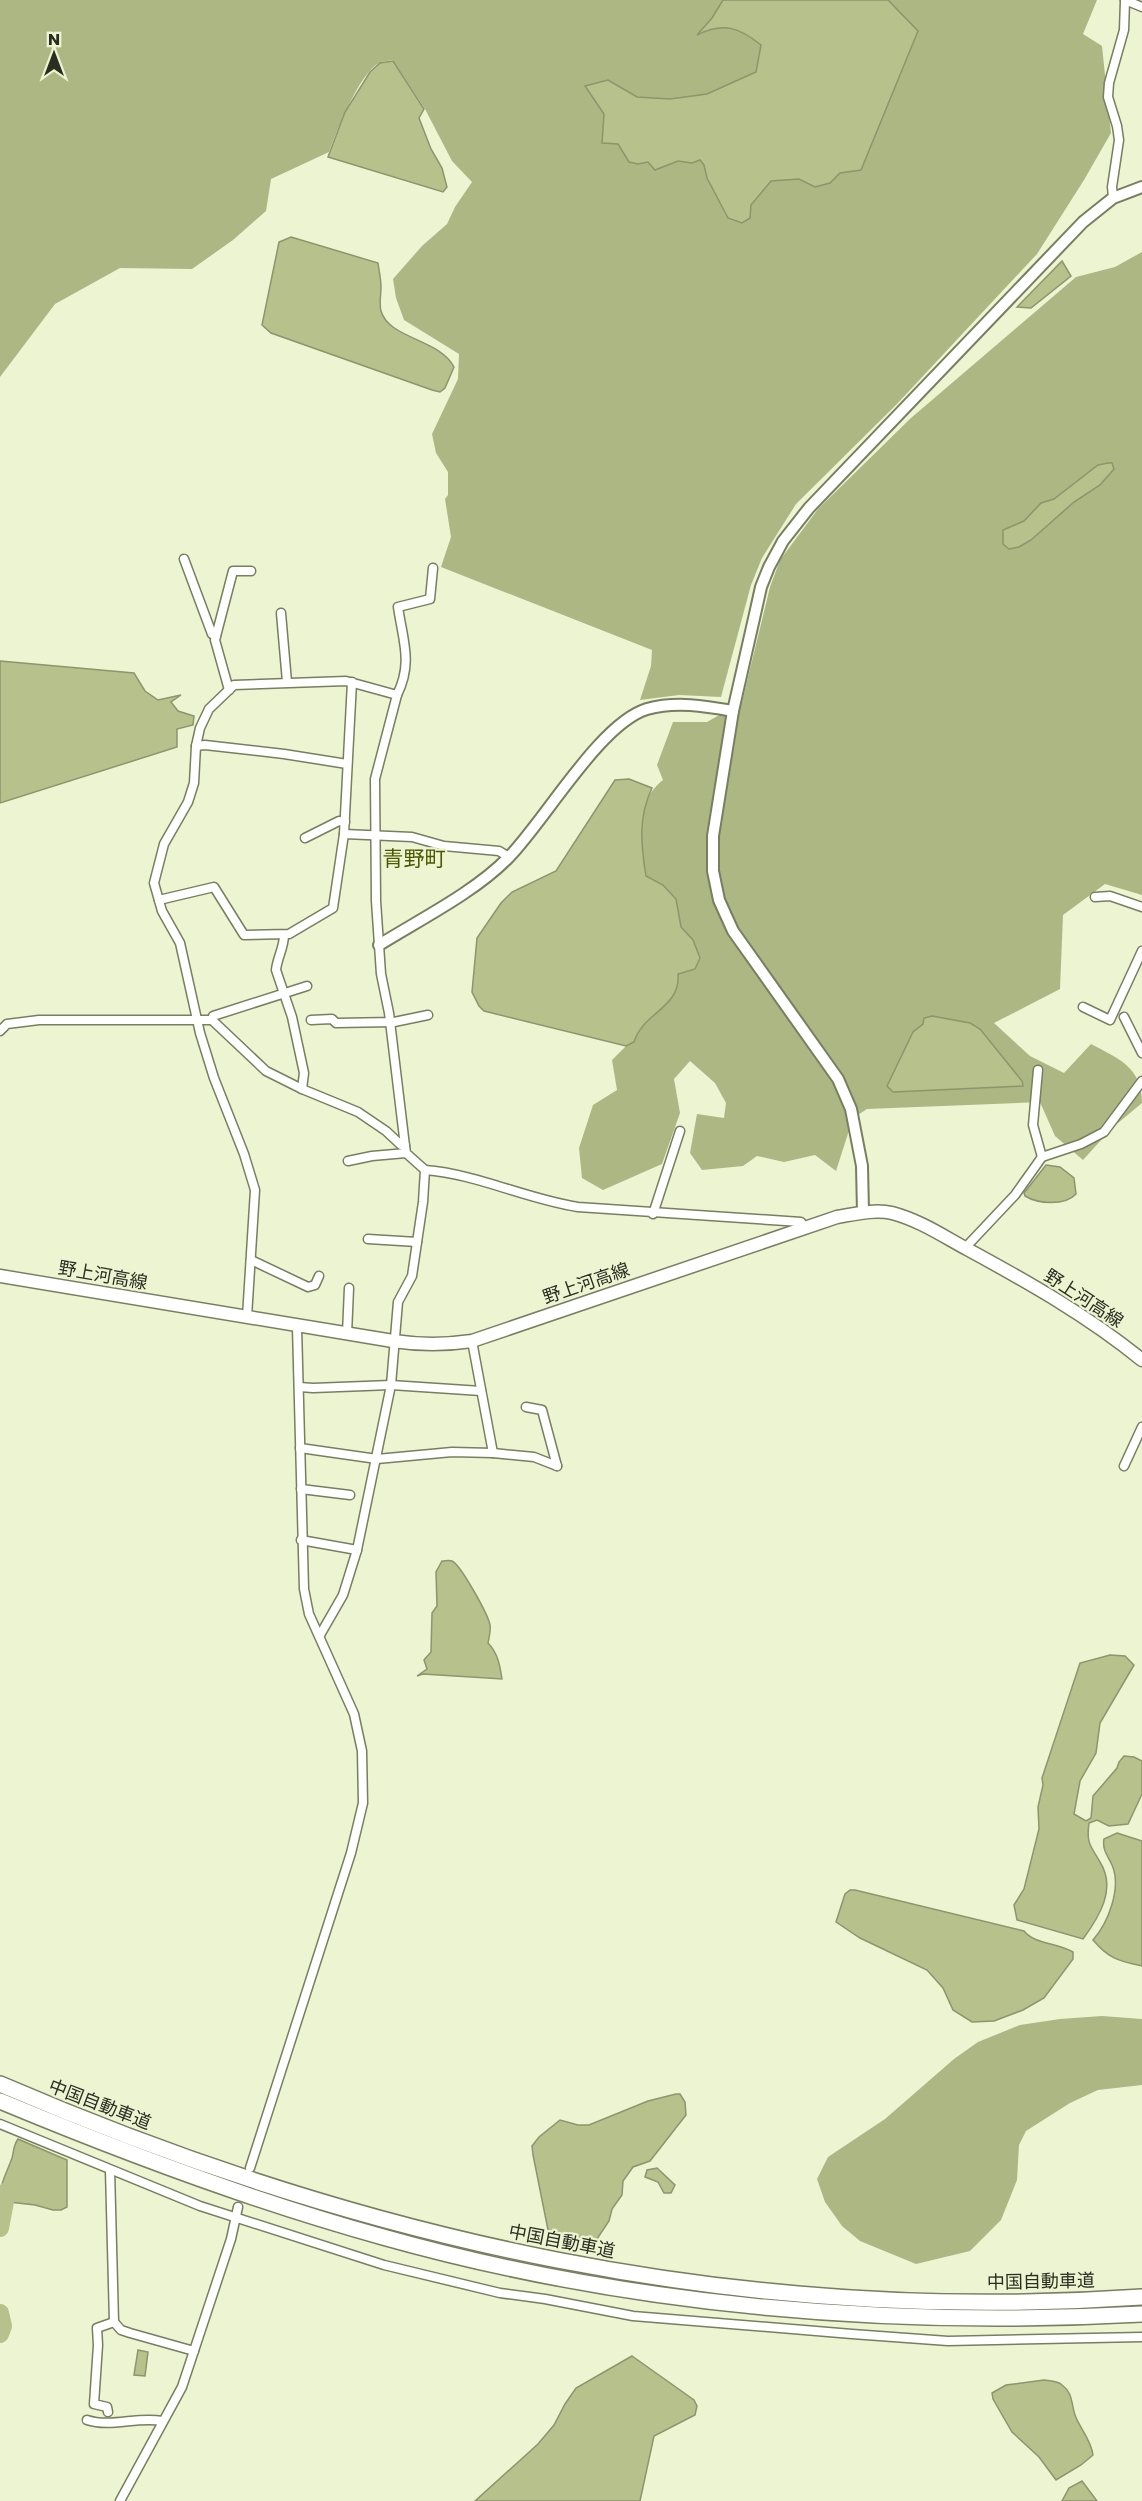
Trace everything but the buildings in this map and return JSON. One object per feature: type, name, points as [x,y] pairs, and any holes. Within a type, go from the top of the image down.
[{"type":"highway","name":"中国自動車道","points":[[0,2084],[88,2121],[213,2168],[299,2196],[478,2245],[610,2271],[725,2288],[841,2297],[941,2301],[1035,2301],[1142,2297]]},
{"type":"highway","name":"中国自動車道","points":[[0,2100],[79,2134],[199,2180],[294,2211],[463,2257],[597,2285],[724,2302],[829,2312],[939,2318],[1037,2318],[1142,2314]]},
{"type":"main road","name":"野上河高線","points":[[0,1276],[297,1327],[423,1346],[472,1341],[837,1217],[863,1212],[891,1213],[917,1223],[965,1248],[1072,1310],[1142,1360]]},
{"type":"street","points":[[1113,197],[1112,187],[1119,140],[1108,97],[1108,83],[1124,30],[1125,1],[1142,7]]},
{"type":"street","points":[[863,1212],[862,1166],[851,1109],[838,1079],[733,931],[718,900],[713,871],[713,836],[733,711],[761,587],[783,541],[809,508],[942,368],[1083,222],[1113,197],[1142,187]]},
{"type":"street","points":[[184,559],[212,634],[216,636]]},
{"type":"street","points":[[406,1149],[390,1022],[381,974],[375,779],[407,662],[398,607],[430,599],[433,568]]},
{"type":"street","points":[[229,690],[215,640],[233,571],[251,571]]},
{"type":"street","points":[[281,613],[287,682]]},
{"type":"street","points":[[247,1317],[255,1190],[244,1154],[214,1078],[197,1019],[180,943],[162,911],[154,883],[164,844],[188,802],[194,783],[196,746],[200,728],[209,709],[234,685],[352,682],[397,695]]},
{"type":"street","points":[[159,900],[212,887],[241,934],[290,934],[333,908],[344,834],[352,682]]},
{"type":"street","points":[[379,945],[481,880],[509,857],[585,761],[619,726],[646,710],[683,704],[733,711]]},
{"type":"street","points":[[196,746],[284,753],[347,764]]},
{"type":"street","points":[[305,838],[339,822],[345,822]]},
{"type":"street","points":[[344,834],[412,837],[444,846],[499,851],[509,857]]},
{"type":"street","points":[[1095,897],[1110,896],[1142,907]]},
{"type":"street","points":[[284,935],[276,970],[292,1017],[304,1073],[302,1089]]},
{"type":"street","points":[[1083,1007],[1110,1020],[1142,951]]},
{"type":"street","points":[[212,1020],[213,1016],[307,986]]},
{"type":"street","points":[[311,1020],[332,1019],[336,1023],[390,1022],[428,1014]]},
{"type":"street","points":[[1124,1017],[1142,1053]]},
{"type":"street","points":[[0,1031],[8,1024],[39,1020],[212,1020],[266,1071],[358,1112],[386,1131],[425,1170],[446,1172],[555,1203],[653,1214],[801,1222],[805,1228]]},
{"type":"street","points":[[1038,1070],[1033,1125],[1042,1157]]},
{"type":"street","points":[[965,1248],[1015,1195],[1042,1157],[1081,1144],[1104,1132],[1142,1081]]},
{"type":"street","points":[[653,1214],[680,1131]]},
{"type":"street","points":[[348,1161],[406,1149]]},
{"type":"street","points":[[320,1635],[343,1595],[357,1550],[391,1385],[398,1302],[412,1276],[425,1170]]},
{"type":"street","points":[[368,1239],[417,1242]]},
{"type":"street","points":[[251,1260],[308,1287],[315,1285],[319,1276]]},
{"type":"street","points":[[347,1334],[349,1288]]},
{"type":"street","points":[[250,2168],[351,1853],[363,1803],[362,1751],[357,1725],[309,1614],[304,1589],[297,1327]]},
{"type":"street","points":[[472,1341],[492,1453]]},
{"type":"street","points":[[299,1387],[391,1385],[481,1391]]},
{"type":"street","points":[[300,1448],[377,1459],[452,1452],[492,1453],[534,1457],[557,1466],[542,1410],[526,1407]]},
{"type":"street","points":[[1124,1466],[1142,1427]]},
{"type":"street","points":[[301,1489],[350,1495]]},
{"type":"street","points":[[301,1540],[357,1550]]},
{"type":"street","points":[[0,2124],[200,2206],[237,2212],[393,2267],[494,2292],[633,2316],[948,2341],[1142,2337]]},
{"type":"street","points":[[110,2170],[114,2322],[121,2330],[194,2350]]},
{"type":"street","points":[[120,2501],[182,2387],[231,2239],[237,2212]]},
{"type":"street","points":[[108,2412],[107,2407],[94,2404],[97,2328],[114,2322]]},
{"type":"street","points":[[87,2420],[97,2423],[153,2419],[162,2421]]},
{"type":"shaded area","points":[[0,0],[1097,0],[1083,34],[1102,46],[1111,133],[1037,254],[896,405],[796,504],[762,558],[751,585],[721,697],[679,695],[640,700],[651,666],[652,650],[441,567],[451,537],[445,499],[448,495],[448,472],[436,453],[432,434],[458,379],[459,354],[404,320],[396,298],[393,279],[422,246],[447,224],[455,207],[472,182],[452,161],[425,109],[393,60],[379,63],[364,78],[349,103],[329,152],[271,179],[266,211],[233,240],[192,269],[120,268],[55,304],[0,377]]},
{"type":"shaded area","points":[[723,0],[888,0],[918,31],[861,170],[840,173],[830,183],[815,187],[799,179],[771,181],[751,205],[750,218],[742,223],[728,218],[700,160],[692,163],[678,161],[655,170],[648,162],[638,164],[629,162],[618,144],[602,143],[604,114],[585,86],[608,80],[637,97],[670,99],[707,94],[756,72],[761,45],[745,34],[738,30],[723,28],[697,35],[712,18]]},
{"type":"shaded area","points":[[393,61],[424,109],[419,118],[431,149],[442,168],[447,187],[443,192],[328,157],[345,112],[370,72],[380,63]]},
{"type":"shaded area","points":[[291,237],[378,263],[381,311],[394,328],[438,350],[447,358],[454,367],[445,388],[440,392],[432,390],[271,333],[262,325],[279,242]]},
{"type":"shaded area","points":[[1142,252],[1142,895],[1105,884],[1063,915],[1060,989],[994,1023],[1030,1056],[1064,1073],[1091,1044],[1111,1054],[1133,1072],[1141,1091],[1142,1103],[1112,1128],[1083,1160],[1055,1136],[1040,1102],[867,1109],[853,1118],[836,1171],[815,1155],[784,1162],[757,1156],[743,1166],[702,1170],[690,1153],[697,1114],[724,1118],[726,1103],[715,1083],[690,1061],[674,1079],[680,1113],[662,1164],[603,1190],[582,1178],[579,1148],[593,1105],[617,1090],[612,1060],[626,1046],[634,1042],[645,1024],[668,1002],[678,985],[678,974],[695,969],[700,958],[693,940],[681,927],[676,899],[663,885],[646,876],[642,850],[643,812],[653,789],[663,780],[657,765],[673,722],[707,722],[742,702],[770,587],[780,560],[818,509],[911,418],[1076,277],[1115,267]]},
{"type":"shaded area","points":[[1062,261],[1071,276],[1031,308],[1017,307]]},
{"type":"shaded area","points":[[1112,463],[1114,469],[1100,485],[1074,502],[1031,540],[1019,547],[1009,549],[1003,544],[1003,530],[1024,521],[1041,503],[1054,499],[1098,465]]},
{"type":"shaded area","points":[[0,661],[134,673],[145,691],[158,700],[181,695],[171,702],[178,711],[194,716],[193,725],[177,729],[177,747],[0,803]]},
{"type":"shaded area","points":[[629,779],[652,788],[644,810],[642,831],[646,876],[663,885],[676,899],[681,927],[693,940],[700,958],[695,969],[678,974],[674,995],[645,1023],[634,1042],[626,1046],[484,1011],[472,992],[477,938],[501,903],[512,892],[556,871],[615,780]]},
{"type":"shaded area","points":[[932,1016],[970,1023],[980,1029],[1022,1081],[1023,1086],[893,1092],[887,1086],[913,1032],[923,1024],[924,1018]]},
{"type":"shaded area","points":[[1046,1165],[1060,1167],[1074,1178],[1076,1194],[1058,1202],[1037,1201],[1025,1196],[1024,1193]]},
{"type":"shaded area","points":[[442,1561],[451,1561],[456,1564],[484,1611],[490,1627],[488,1643],[496,1655],[502,1679],[423,1674],[417,1676],[427,1669],[424,1660],[431,1652],[432,1613],[437,1606],[436,1572]]},
{"type":"shaded area","points":[[1110,1655],[1125,1656],[1134,1665],[1100,1723],[1096,1753],[1080,1781],[1074,1814],[1086,1821],[1091,1818],[1093,1796],[1117,1768],[1124,1756],[1142,1761],[1142,1794],[1128,1824],[1109,1826],[1097,1820],[1089,1823],[1089,1840],[1105,1872],[1107,1882],[1100,1912],[1083,1939],[1017,1920],[1014,1905],[1024,1889],[1039,1829],[1038,1807],[1043,1785],[1042,1778],[1080,1663]]},
{"type":"shaded area","points":[[1117,1833],[1142,1841],[1142,1966],[1115,1958],[1093,1940],[1104,1924],[1114,1894],[1115,1874],[1105,1850],[1104,1839]]},
{"type":"shaded area","points":[[850,1890],[1024,1931],[1040,1941],[1073,1952],[1073,1959],[1044,1998],[1023,2010],[994,2021],[972,2022],[953,2010],[943,1988],[927,1970],[860,1938],[836,1922],[845,1894]]},
{"type":"shaded area","points":[[1102,2016],[1142,2019],[1142,2085],[1098,2090],[1070,2103],[1026,2131],[1019,2145],[1017,2180],[1001,2220],[970,2251],[916,2264],[860,2241],[842,2226],[825,2202],[817,2179],[828,2157],[885,2119],[954,2059],[978,2042],[1020,2025]]},
{"type":"shaded area","points":[[680,2094],[685,2102],[686,2115],[650,2161],[633,2167],[623,2181],[622,2195],[612,2209],[609,2221],[593,2245],[549,2235],[532,2146],[539,2137],[560,2120],[578,2125],[589,2125],[648,2101]]},
{"type":"shaded area","points":[[18,2139],[67,2160],[67,2207],[53,2210],[35,2205],[0,2201],[2,2184]]},
{"type":"shaded area","points":[[657,2168],[675,2185],[671,2193],[664,2193],[658,2182],[645,2177],[647,2170]]},
{"type":"shaded area","points":[[138,2350],[148,2352],[145,2376],[134,2375]]},
{"type":"shaded area","points":[[632,2356],[694,2400],[697,2406],[695,2415],[654,2436],[640,2501],[475,2501],[538,2444],[554,2425],[576,2388]]},
{"type":"shaded area","points":[[1044,2380],[1058,2383],[1068,2391],[1075,2415],[1093,2455],[1056,2480],[1039,2457],[1012,2432],[993,2399],[992,2393],[1006,2385]]},
{"type":"shaded area","points":[[1082,2481],[1097,2501],[1062,2501],[1069,2488]]},
{"type":"waterway","points":[[0,2228],[7,2191]]},
{"type":"waterway","points":[[0,2313],[3,2326],[0,2334]]},
{"type":"district","name":"青野町","points":[[414,858]]}]
